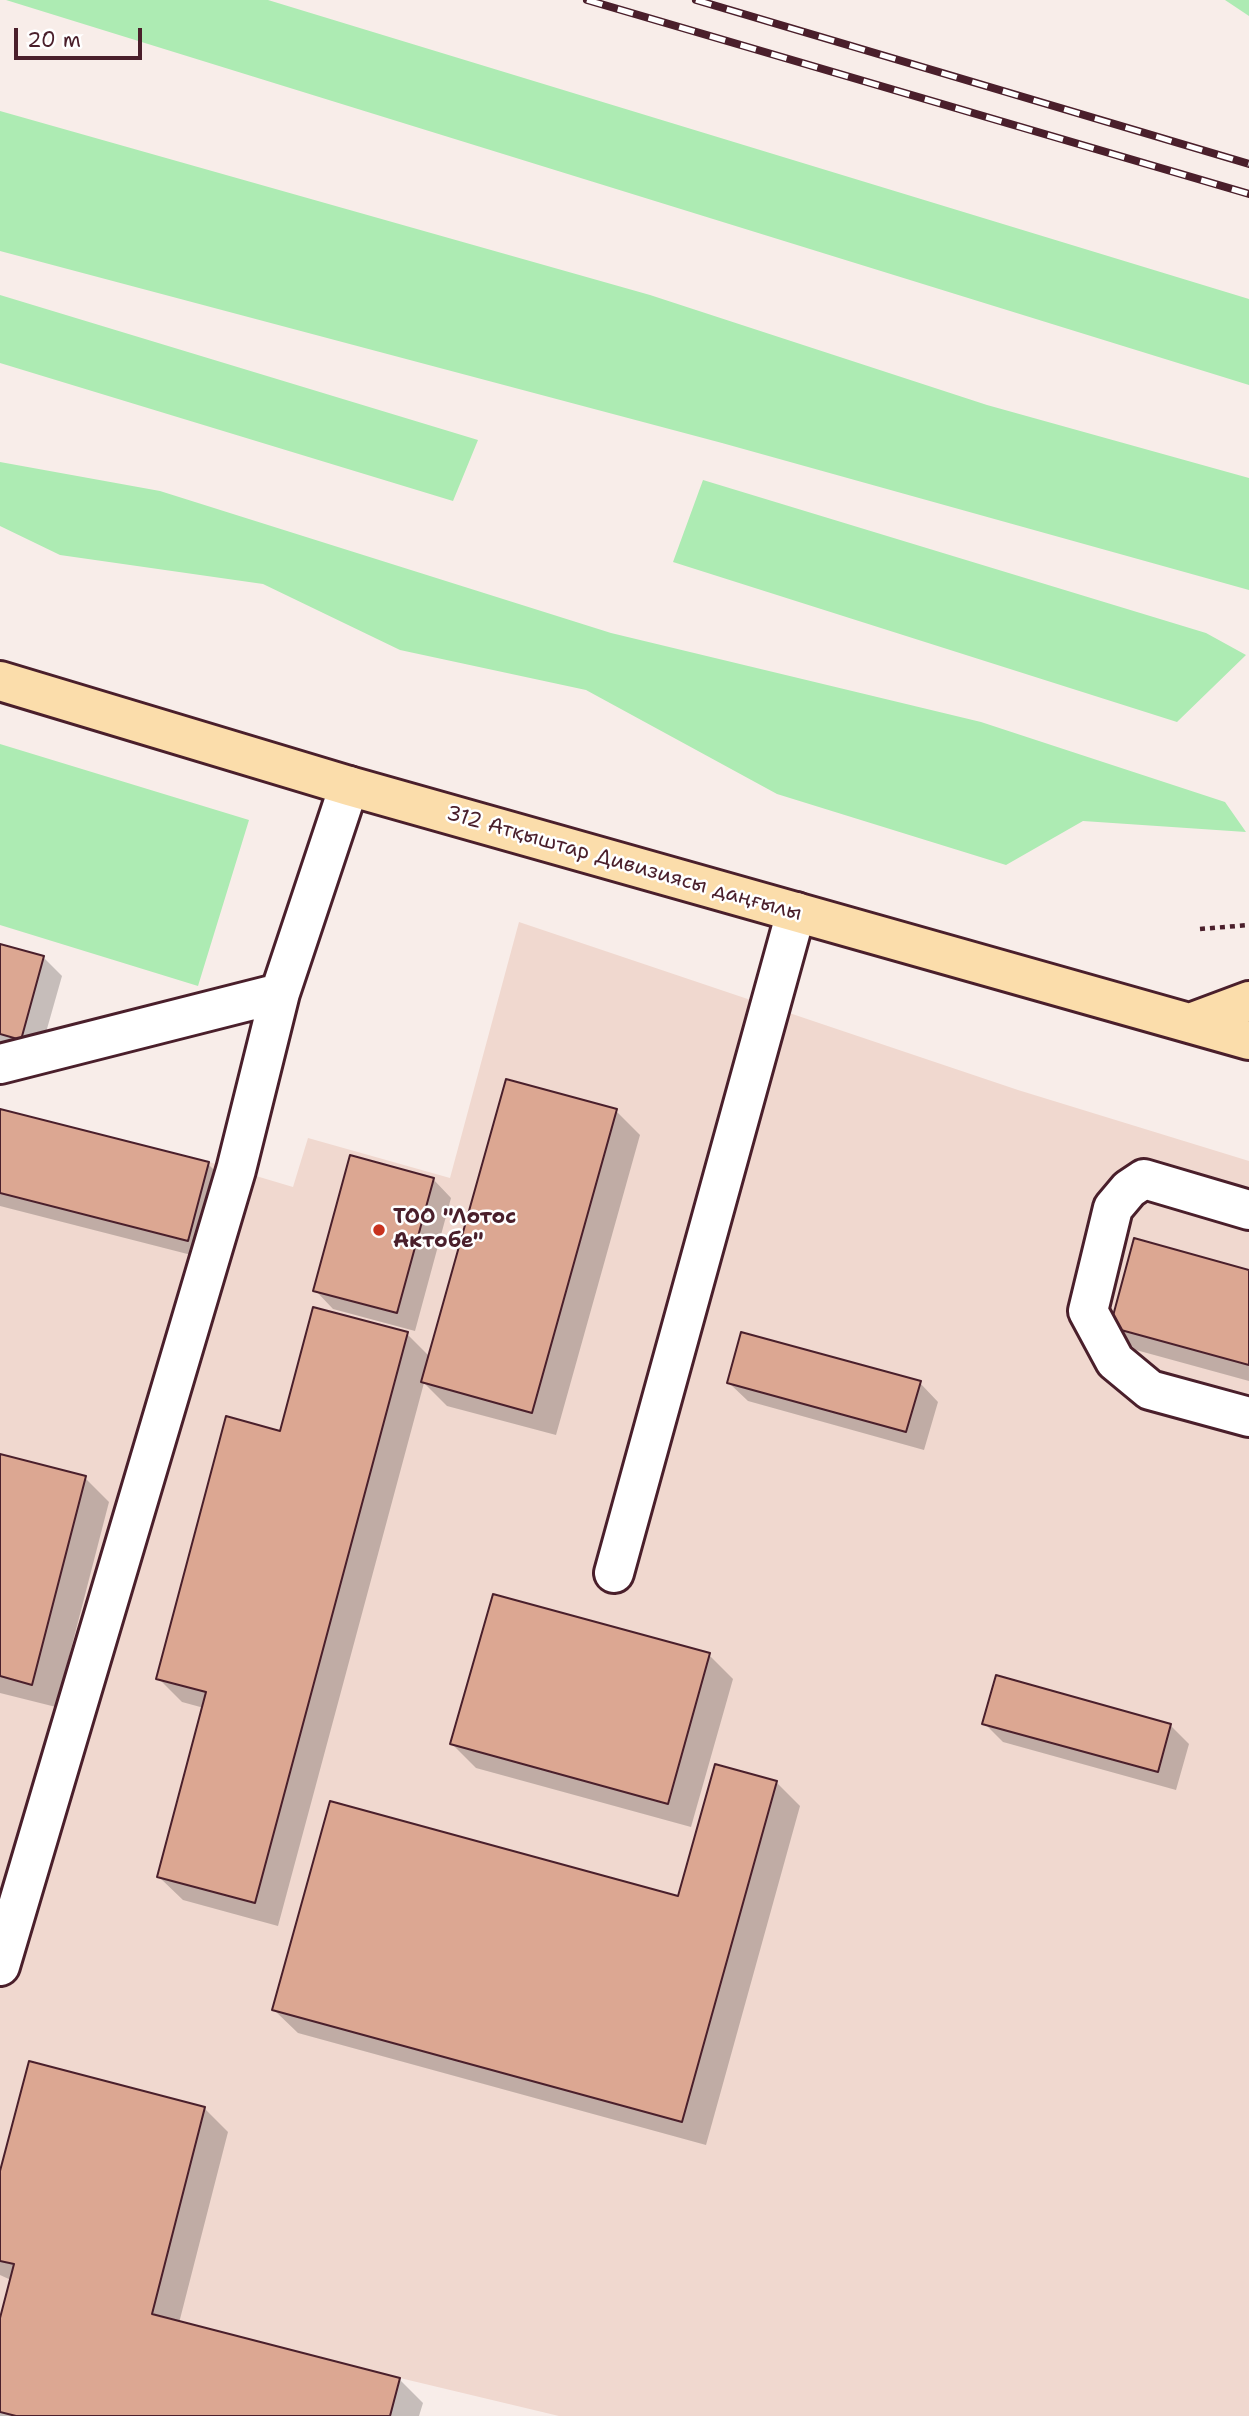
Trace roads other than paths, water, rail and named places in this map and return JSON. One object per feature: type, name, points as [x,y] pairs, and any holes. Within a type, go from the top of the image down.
[{"type":"highway","name":"312 Атқыштар Дивизиясы даңғылы","points":[[0,681],[349,786],[1249,1040]]},
{"type":"highway","points":[[1190,1023],[1249,1001]]},
{"type":"lane","points":[[0,1966],[236,1170],[280,993],[349,786]]},
{"type":"lane","points":[[614,1573],[796,912]]},
{"type":"lane","points":[[0,1065],[280,993]]},
{"type":"lane","points":[[1249,1210],[1144,1179],[1129,1189],[1113,1208],[1088,1311],[1115,1361],[1150,1390],[1249,1417]]},
{"type":"railway","points":[[587,0],[1249,194]]},
{"type":"railway","points":[[696,0],[1249,164]]},
{"type":"place","name":"ТОО \"Лотос Актобе\"","points":[[379,1230]]}]
